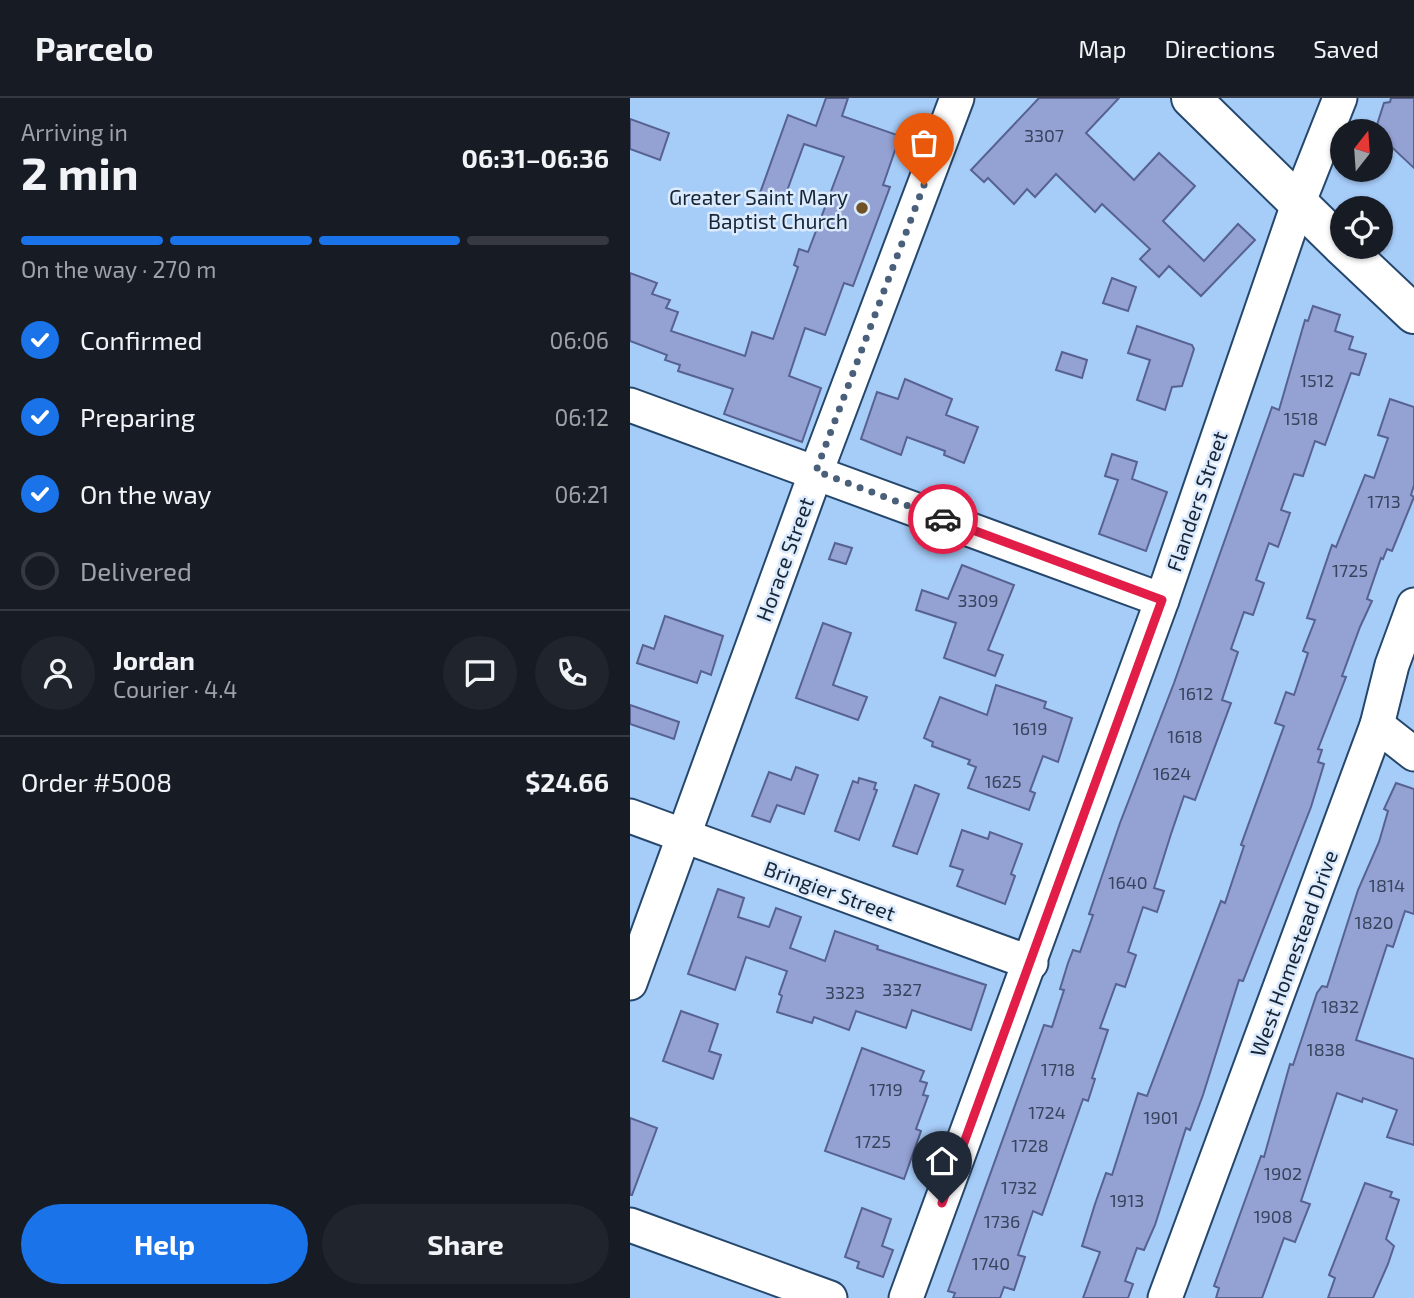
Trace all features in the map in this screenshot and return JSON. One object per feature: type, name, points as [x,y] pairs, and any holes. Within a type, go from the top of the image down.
[{"type":"main road","points":[[1191,98],[1330,234]]},
{"type":"main road","points":[[1357,259],[1414,314]]},
{"type":"street","name":"Flanders Street","points":[[906,1298],[1031,963],[1162,600],[1298,204],[1340,98]]},
{"type":"street","name":"Horace Street","points":[[630,983],[685,837],[946,101]]},
{"type":"street","points":[[630,405],[1162,600]]},
{"type":"street","name":"West Homestead Drive","points":[[1165,1298],[1377,725],[1392,665],[1414,605]]},
{"type":"street","points":[[1377,725],[1414,754]]},
{"type":"street","name":"Bringier Street","points":[[630,816],[1031,963]]},
{"type":"street","points":[[630,1225],[830,1298]]},
{"type":"building","points":[[826,98],[848,98],[842,116],[900,136],[883,185],[890,187],[853,286],[844,283],[825,335],[805,328],[789,376],[821,388],[802,442],[724,414],[733,389],[678,371],[680,365],[665,360],[667,355],[630,341],[630,273],[657,283],[652,294],[670,300],[666,308],[678,312],[671,331],[745,356],[752,332],[773,339],[798,267],[794,265],[799,249],[808,252],[844,157],[804,144],[783,202],[760,193],[788,115],[816,126]]},
{"type":"building","points":[[1039,98],[1119,98],[1086,133],[1134,180],[1159,153],[1195,186],[1163,221],[1204,261],[1238,224],[1255,240],[1201,296],[1169,266],[1159,277],[1140,259],[1150,249],[1102,204],[1095,212],[1056,174],[1035,197],[1027,189],[1014,204],[988,178],[984,182],[971,170]]},
{"type":"building","points":[[1391,98],[1414,98],[1414,168],[1393,148],[1393,119],[1379,119],[1384,103],[1390,102]]},
{"type":"building","points":[[630,119],[669,133],[660,160],[630,149]]},
{"type":"building","points":[[1112,278],[1136,287],[1128,311],[1103,303]]},
{"type":"building","points":[[1313,306],[1340,315],[1335,331],[1353,337],[1349,349],[1366,354],[1359,375],[1351,373],[1325,445],[1315,441],[1303,476],[1294,474],[1281,510],[1290,513],[1278,547],[1269,543],[1256,580],[1264,583],[1253,615],[1244,612],[1231,649],[1238,652],[1222,700],[1231,703],[1195,800],[1184,796],[1154,888],[1164,891],[1157,912],[1143,907],[1128,952],[1136,955],[1125,987],[1116,984],[1100,1028],[1108,1030],[1092,1078],[1095,1079],[1088,1101],[1083,1099],[1042,1215],[1033,1211],[1018,1255],[1025,1257],[1014,1290],[1004,1287],[1000,1298],[953,1298],[955,1293],[948,1291],[1044,1025],[1052,1027],[1064,990],[1060,989],[1068,963],[1073,950],[1080,952],[1093,915],[1089,914],[1120,823],[1174,683],[1272,407],[1279,410],[1305,320],[1308,321]]},
{"type":"building","points":[[1137,326],[1192,345],[1194,349],[1182,386],[1172,387],[1165,410],[1137,400],[1150,360],[1128,353]]},
{"type":"building","points":[[1062,352],[1087,360],[1082,378],[1056,370]]},
{"type":"building","points":[[905,379],[952,399],[946,415],[978,427],[964,463],[944,455],[945,451],[907,437],[901,455],[861,439],[877,392],[898,399]]},
{"type":"building","points":[[1390,399],[1414,407],[1414,485],[1411,495],[1414,497],[1392,551],[1387,549],[1383,559],[1381,558],[1367,599],[1372,601],[1342,676],[1346,677],[1318,749],[1322,750],[1318,762],[1324,764],[1311,807],[1243,981],[1239,980],[1203,1095],[1190,1130],[1186,1128],[1155,1225],[1144,1250],[1137,1248],[1125,1281],[1133,1284],[1128,1298],[1083,1298],[1100,1252],[1082,1246],[1095,1204],[1106,1173],[1112,1175],[1138,1093],[1147,1096],[1221,901],[1225,903],[1244,846],[1241,845],[1284,726],[1275,723],[1286,692],[1294,695],[1308,653],[1303,651],[1315,620],[1307,618],[1332,545],[1336,547],[1365,475],[1374,478],[1388,438],[1378,435]]},
{"type":"building","points":[[1112,454],[1137,462],[1132,479],[1167,492],[1146,551],[1099,534],[1118,480],[1105,476]]},
{"type":"building","points":[[835,543],[852,548],[846,564],[829,559]]},
{"type":"building","points":[[962,565],[1014,585],[988,650],[1003,655],[995,676],[944,658],[956,623],[916,610],[922,590],[948,599]]},
{"type":"building","points":[[665,616],[723,636],[711,675],[701,671],[697,683],[637,663],[643,645],[654,649]]},
{"type":"building","points":[[823,623],[851,633],[833,685],[867,697],[858,720],[796,698]]},
{"type":"building","points":[[996,685],[1046,702],[1044,708],[1072,718],[1058,762],[1043,756],[1030,791],[1035,793],[1029,810],[968,788],[976,767],[968,764],[970,760],[932,746],[933,742],[924,738],[940,697],[987,715]]},
{"type":"building","points":[[630,705],[679,722],[674,739],[630,724]]},
{"type":"building","points":[[796,767],[818,775],[804,814],[777,805],[770,822],[752,816],[769,772],[791,780]]},
{"type":"building","points":[[859,778],[876,783],[874,789],[877,790],[859,840],[835,831],[853,781],[858,783]]},
{"type":"building","points":[[1396,783],[1414,789],[1414,914],[1405,911],[1393,947],[1387,945],[1356,1040],[1414,1059],[1414,1145],[1387,1137],[1397,1110],[1363,1098],[1362,1102],[1337,1093],[1301,1201],[1310,1204],[1295,1242],[1284,1238],[1262,1298],[1216,1298],[1219,1288],[1214,1286],[1261,1156],[1264,1157],[1290,1064],[1293,1065],[1317,993],[1322,986],[1327,987],[1358,890],[1379,842],[1388,811],[1384,809]]},
{"type":"building","points":[[915,785],[939,794],[917,854],[893,846]]},
{"type":"building","points":[[962,830],[988,839],[990,832],[1022,844],[1011,874],[1015,876],[1005,904],[957,886],[963,870],[950,866]]},
{"type":"building","points":[[718,889],[744,898],[738,917],[769,927],[776,908],[801,917],[790,948],[825,961],[835,931],[878,946],[877,949],[986,985],[971,1030],[912,1010],[906,1028],[856,1011],[849,1030],[814,1017],[812,1023],[777,1012],[782,996],[779,994],[787,971],[746,957],[735,990],[688,974]]},
{"type":"building","points":[[681,1011],[718,1024],[709,1051],[721,1055],[713,1079],[663,1061]]},
{"type":"building","points":[[862,1048],[924,1071],[920,1081],[927,1083],[923,1095],[928,1096],[916,1129],[921,1131],[904,1179],[825,1151]]},
{"type":"building","points":[[630,1118],[657,1128],[632,1195],[630,1195]]},
{"type":"building","points":[[1365,1183],[1392,1192],[1390,1197],[1399,1200],[1386,1239],[1394,1246],[1373,1298],[1328,1298],[1335,1278],[1329,1275]]},
{"type":"building","points":[[862,1208],[891,1219],[882,1246],[893,1250],[883,1277],[857,1268],[859,1262],[845,1257]]},
{"type":"way so far","points":[[924,185],[816,471],[943,519]]},
{"type":"place","name":"Greater Saint Mary Baptist Church","points":[[862,208]]},
{"type":"route","points":[[942,1203],[1162,600],[943,519]]}]
